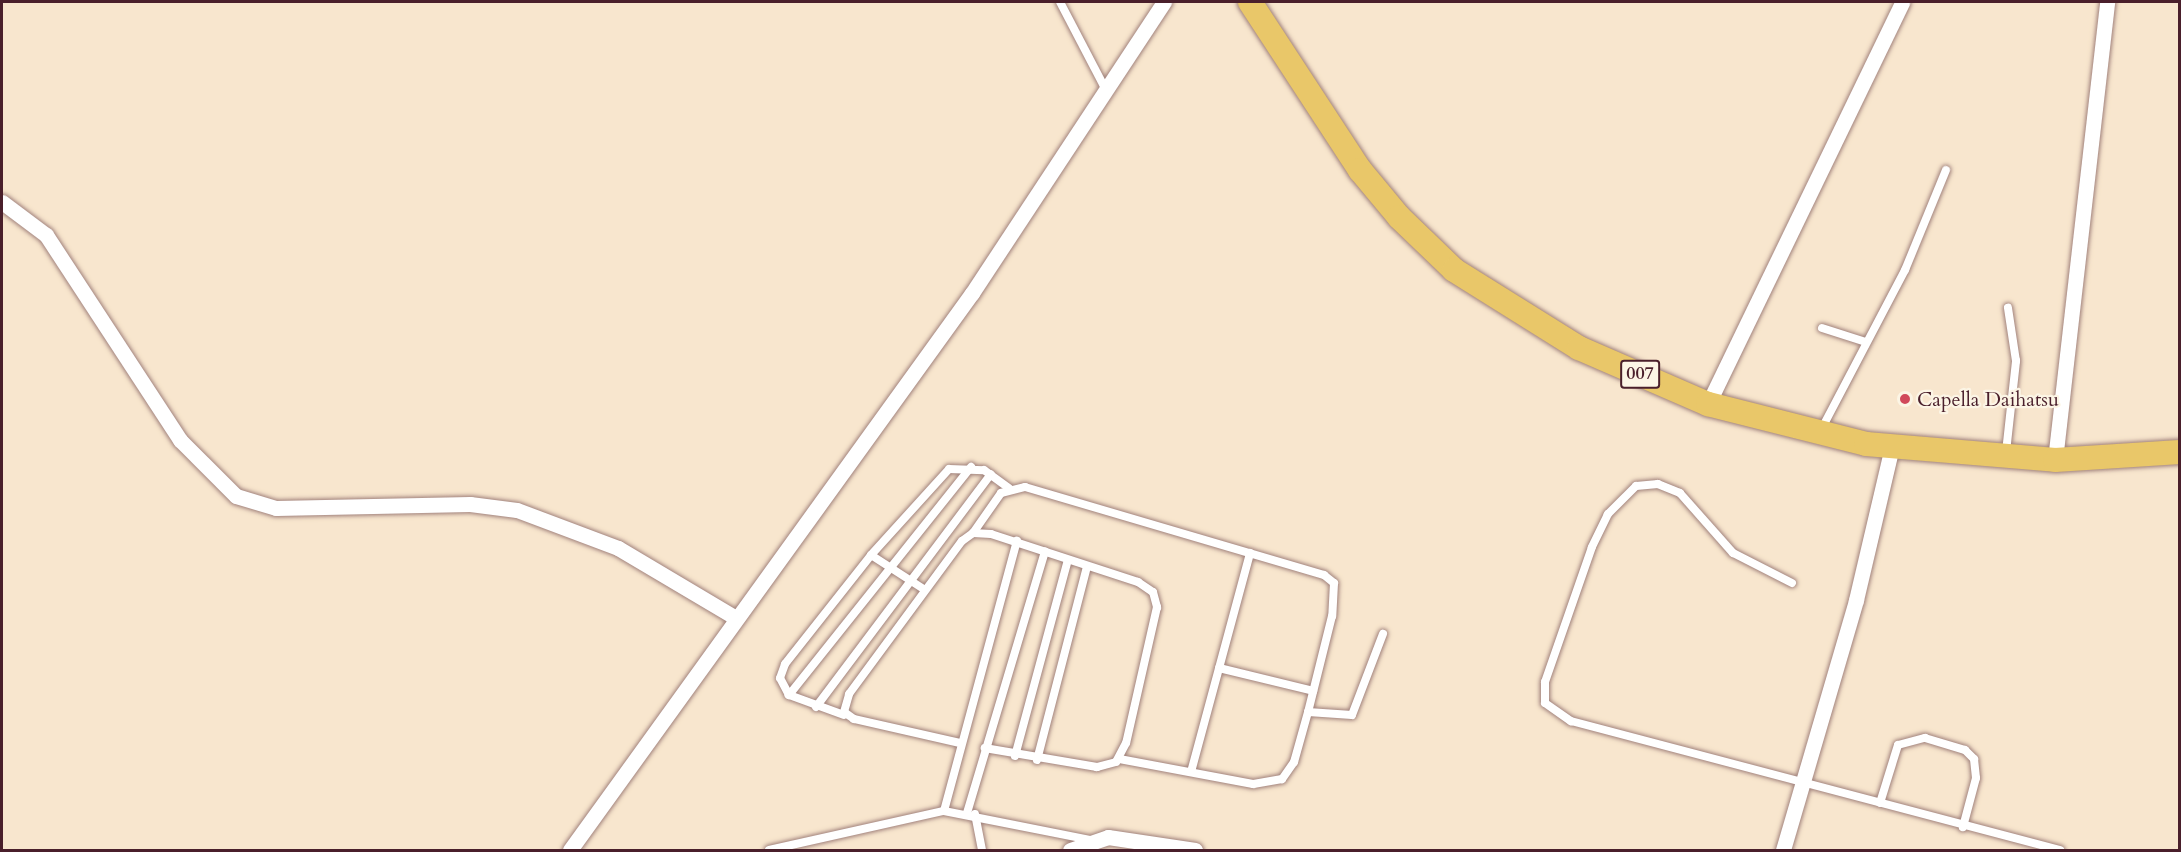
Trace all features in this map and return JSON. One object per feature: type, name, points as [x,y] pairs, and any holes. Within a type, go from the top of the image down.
[{"type":"highway","name":"007","points":[[1250,2],[1360,170],[1454,270],[1579,348],[1708,404],[1819,434],[1892,447],[2055,460],[2180,452]]},
{"type":"street","points":[[570,850],[734,617],[972,293],[1164,2]]},
{"type":"street","points":[[1708,404],[1902,2]]},
{"type":"street","points":[[2055,460],[2108,2]]},
{"type":"street","points":[[2,202],[46,235],[180,440],[236,496],[276,508],[470,504],[517,510],[618,548],[734,617]]},
{"type":"street","points":[[1783,850],[1892,447]]},
{"type":"street","points":[[1070,850],[1091,840],[1126,837],[1195,850]]},
{"type":"lane","points":[[1060,2],[1106,91]]},
{"type":"lane","points":[[1819,434],[1905,270],[1946,170]]},
{"type":"lane","points":[[2006,456],[2016,362],[2008,308]]},
{"type":"lane","points":[[1822,328],[1866,342]]},
{"type":"lane","points":[[789,695],[970,467]]},
{"type":"lane","points":[[960,743],[816,707],[789,695],[781,683],[782,669],[871,555],[941,474],[970,467],[991,474],[1009,488],[1031,488],[1324,575],[1335,585],[1308,712],[1294,762],[1282,779],[1253,784],[1119,759],[1097,767],[1015,756],[985,748]]},
{"type":"lane","points":[[816,707],[991,474]]},
{"type":"lane","points":[[1792,583],[1733,553],[1680,493],[1658,484],[1636,486],[1608,514],[1592,547],[1544,693],[1549,710],[1571,721],[1803,781],[1964,827],[2060,850]]},
{"type":"lane","points":[[844,715],[849,694],[925,590],[1009,488]]},
{"type":"lane","points":[[973,533],[1017,541],[1087,567],[1138,582],[1156,602],[1119,759]]},
{"type":"lane","points":[[944,812],[960,743],[1017,541]]},
{"type":"lane","points":[[982,850],[971,814],[985,748],[1045,551]]},
{"type":"lane","points":[[1191,772],[1250,553]]},
{"type":"lane","points":[[871,555],[925,590]]},
{"type":"lane","points":[[1015,756],[1068,560]]},
{"type":"lane","points":[[1037,759],[1087,567]]},
{"type":"lane","points":[[1308,712],[1352,715],[1383,634]]},
{"type":"lane","points":[[1219,668],[1313,691]]},
{"type":"lane","points":[[1880,803],[1898,745],[1925,738],[1965,750],[1974,759],[1976,778],[1964,827]]},
{"type":"lane","points":[[770,850],[944,812],[971,814],[1091,840]]},
{"type":"place","name":"Capella Daihatsu","points":[[1905,399]]}]
